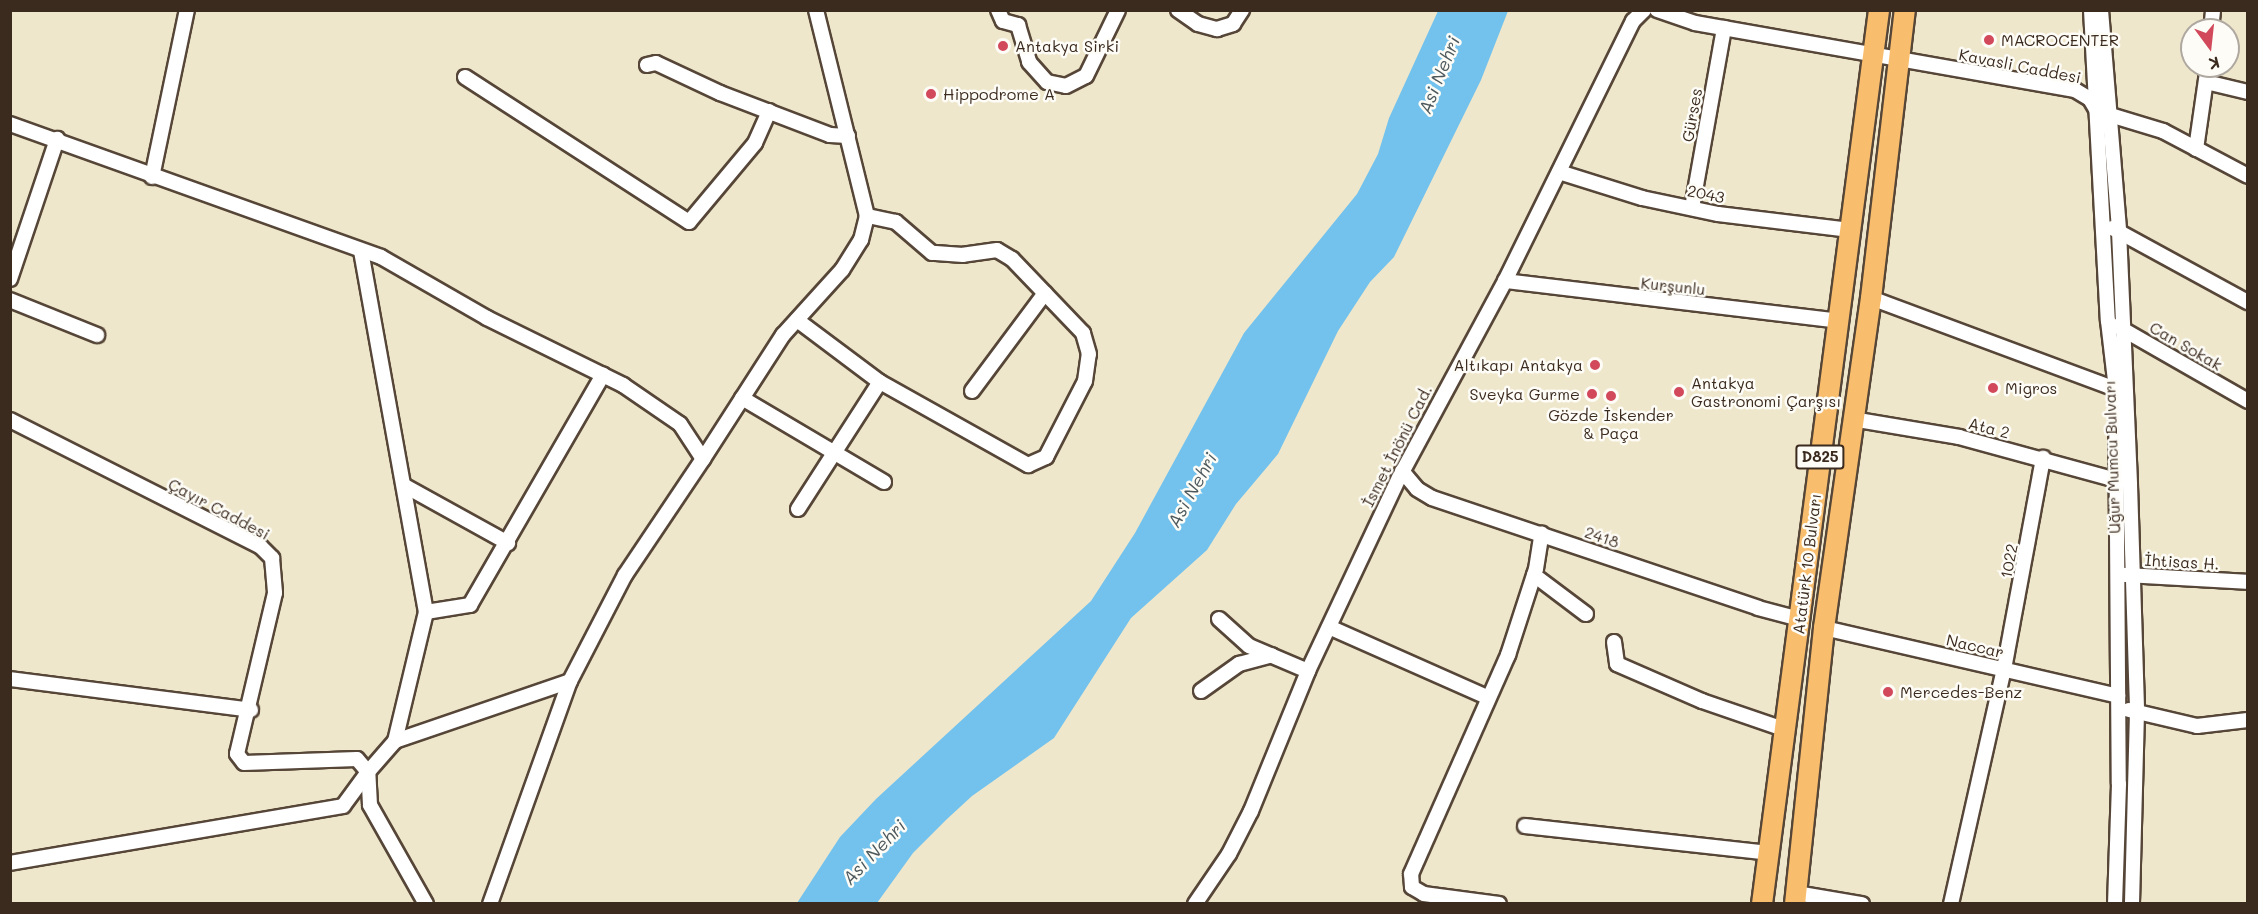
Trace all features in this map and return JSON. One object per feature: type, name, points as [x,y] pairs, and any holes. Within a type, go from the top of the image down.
[{"type":"highway","name":"Atatürk 10 Bulvarı","points":[[1762,903],[1879,10]]},
{"type":"highway","name":"Atatürk 10 Bulvarı","points":[[1796,898],[1824,628],[1871,298],[1905,10]]},
{"type":"street","points":[[152,177],[187,10]]},
{"type":"street","points":[[490,903],[570,681],[625,574],[796,320],[842,270],[861,240],[867,216],[816,10]]},
{"type":"street","points":[[998,10],[1003,21],[1018,25],[1029,62],[1047,82],[1066,86],[1086,76],[1118,10]]},
{"type":"street","points":[[1178,10],[1198,24],[1217,29],[1233,24],[1242,10]]},
{"type":"street","name":"İsmet İnönü Cad.","points":[[1195,903],[1229,854],[1251,811],[1308,671],[1402,471],[1505,282],[1633,21],[1644,10]]},
{"type":"street","name":"Kavasli Caddesi","points":[[1657,10],[1724,28],[1873,57],[1899,59],[2075,90],[2090,99],[2097,111],[2163,131],[2247,176]]},
{"type":"street","name":"Uğur Mumcu Bulvarı","points":[[2091,10],[2105,224],[2108,321],[2116,389],[2118,702],[2115,903]]},
{"type":"street","name":"Uğur Mumcu Bulvarı","points":[[2101,10],[2119,231],[2137,712],[2132,903]]},
{"type":"street","name":"Gürses","points":[[1692,208],[1724,28]]},
{"type":"street","points":[[647,65],[656,63],[720,93],[830,135],[849,136]]},
{"type":"street","points":[[465,77],[689,222],[755,142],[769,111]]},
{"type":"street","points":[[2196,149],[2206,78]]},
{"type":"street","points":[[2206,82],[2247,92]]},
{"type":"street","points":[[10,123],[152,177],[361,252],[381,257],[487,318],[603,375],[680,424],[703,459]]},
{"type":"street","points":[[11,274],[57,139]]},
{"type":"street","name":"2043","points":[[1559,172],[1642,198],[1692,208],[1850,230]]},
{"type":"street","points":[[796,320],[880,382],[1028,465],[1037,464],[1046,457],[1064,427],[1089,364],[1083,333],[1045,293],[997,250],[963,255],[932,253],[896,222],[867,216]]},
{"type":"street","points":[[2105,224],[2247,302]]},
{"type":"street","points":[[10,863],[343,806],[395,741],[426,612],[361,252]]},
{"type":"street","name":"Kurşunlu","points":[[1505,282],[1838,321]]},
{"type":"street","points":[[972,392],[1045,293]]},
{"type":"street","points":[[1871,298],[2116,389]]},
{"type":"street","points":[[10,300],[98,335]]},
{"type":"street","name":"Can Sokak","points":[[2108,321],[2247,401]]},
{"type":"street","points":[[426,612],[470,605],[508,543],[603,375]]},
{"type":"street","points":[[798,509],[880,382]]},
{"type":"street","points":[[742,398],[884,482]]},
{"type":"street","name":"Ata 2","points":[[1852,419],[1959,437],[2043,458],[2116,480]]},
{"type":"street","name":"Çayır Caddesi","points":[[10,420],[261,547],[272,558],[275,593],[251,710],[237,754],[244,763],[357,759],[368,772]]},
{"type":"street","name":"1022","points":[[1951,903],[2004,669],[2043,458]]},
{"type":"street","name":"2418","points":[[1402,471],[1417,489],[1432,498],[1542,533],[1758,609],[1800,619]]},
{"type":"street","points":[[405,486],[508,543]]},
{"type":"street","points":[[1499,903],[1424,894],[1411,882],[1487,697],[1508,655],[1534,575],[1542,533]]},
{"type":"street","name":"İhtisas H.","points":[[2116,574],[2247,582]]},
{"type":"street","points":[[1534,575],[1586,614]]},
{"type":"street","points":[[1219,619],[1249,646],[1308,671]]},
{"type":"street","points":[[1329,627],[1487,697]]},
{"type":"street","name":"Naccar","points":[[1824,628],[2004,669],[2118,702],[2137,712],[2197,726],[2247,720]]},
{"type":"street","points":[[1614,642],[1617,664],[1702,701],[1786,730]]},
{"type":"street","points":[[1201,691],[1239,664],[1272,655]]},
{"type":"street","points":[[10,679],[251,710]]},
{"type":"street","points":[[395,741],[570,681]]},
{"type":"street","points":[[368,772],[370,805],[426,903]]},
{"type":"street","points":[[1525,826],[1769,853]]},
{"type":"street","points":[[1796,898],[1862,903]]},
{"type":"water","name":"Asi Nehri","points":[[1438,11],[1508,11],[1481,80],[1394,257],[1370,282],[1338,331],[1278,454],[1236,504],[1207,550],[1131,618],[1054,738],[972,796],[947,819],[913,853],[877,903],[797,903],[840,837],[876,799],[1091,601],[1135,533],[1244,333],[1357,194],[1378,154],[1389,118]]},
{"type":"place","name":"MACROCENTER","points":[[1989,40]]},
{"type":"place","name":"Antakya Sirki","points":[[1003,46]]},
{"type":"place","name":"Hippodrome A","points":[[931,94]]},
{"type":"place","name":"Altıkapı Antakya","points":[[1595,365]]},
{"type":"place","name":"Migros","points":[[1993,388]]},
{"type":"place","name":"Antakya Gastronomi Çarşısı","points":[[1679,392]]},
{"type":"place","name":"Sveyka Gurme","points":[[1592,394]]},
{"type":"place","name":"Gözde İskender & Paça","points":[[1611,396]]},
{"type":"place","name":"Mercedes-Benz","points":[[1888,692]]}]
